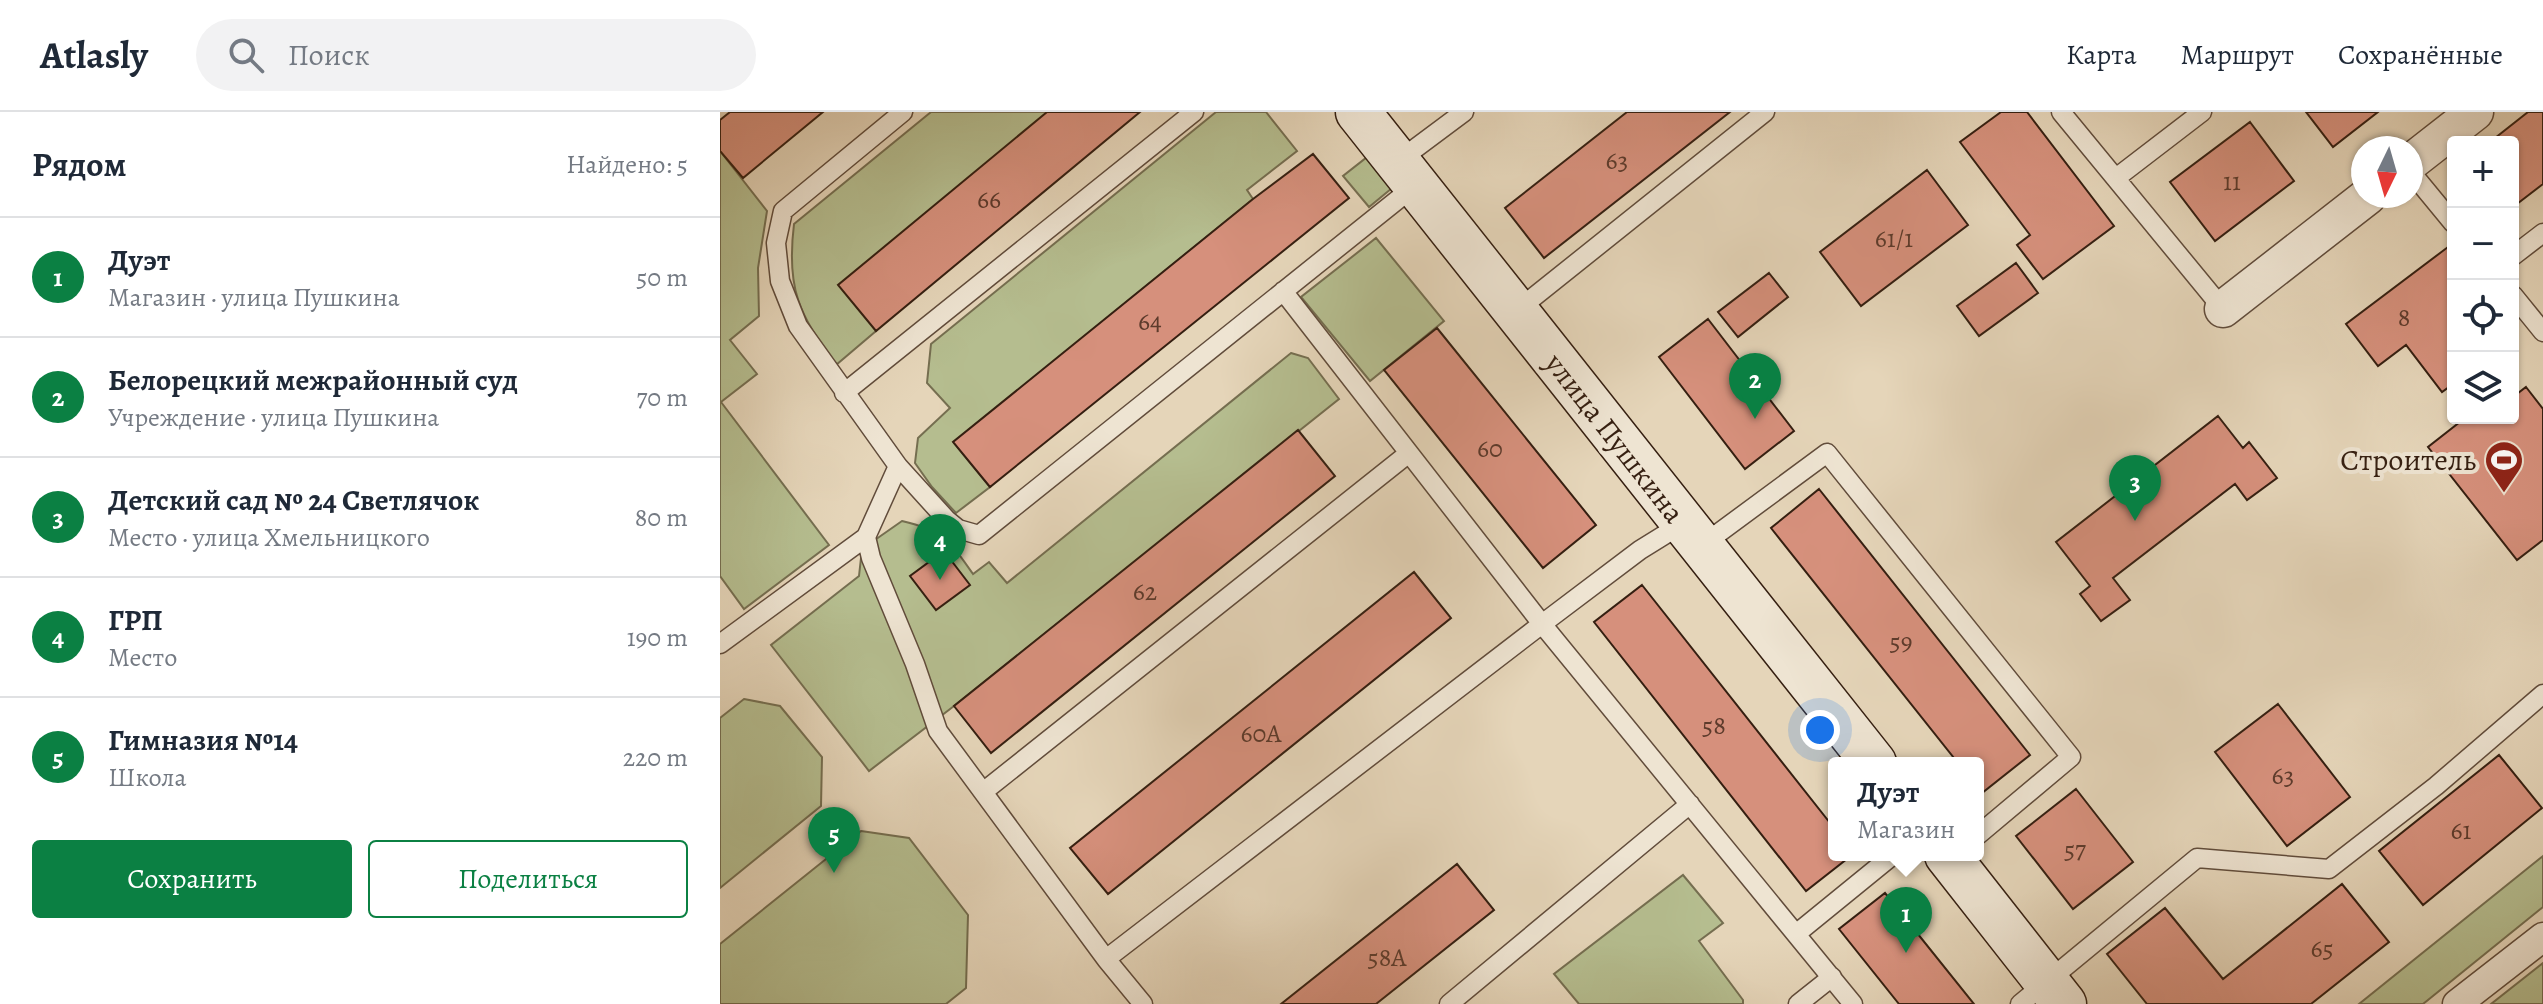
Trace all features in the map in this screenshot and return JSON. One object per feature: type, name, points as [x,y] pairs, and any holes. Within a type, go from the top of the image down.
[{"type":"main road","name":"улица Пушкина","points":[[1358,112],[1869,757]]},
{"type":"main road","points":[[1963,861],[2044,997]]},
{"type":"street","points":[[2423,153],[2475,112]]},
{"type":"street","points":[[2223,309],[2353,208]]},
{"type":"street","points":[[2457,1004],[2543,937]]},
{"type":"lane","points":[[903,112],[783,211],[776,243],[780,281],[798,326],[898,466],[947,520],[958,529],[979,535],[1283,291],[1406,173],[1464,112]]},
{"type":"lane","points":[[844,393],[1194,112]]},
{"type":"lane","points":[[1515,312],[1765,112]]},
{"type":"lane","points":[[2061,112],[2223,309]]},
{"type":"lane","points":[[2116,178],[2202,112]]},
{"type":"lane","points":[[2423,187],[2447,216]]},
{"type":"lane","points":[[2519,251],[2543,233]]},
{"type":"lane","points":[[1283,291],[1542,624],[1853,1004]]},
{"type":"lane","points":[[2519,302],[2543,332]]},
{"type":"lane","points":[[983,792],[1409,453]]},
{"type":"lane","points":[[1106,959],[1640,550],[1692,535],[1827,453],[2071,757],[1984,829]]},
{"type":"lane","points":[[720,644],[866,537],[898,466]]},
{"type":"lane","points":[[866,537],[871,558],[915,664],[938,731],[1106,959],[1143,1004]]},
{"type":"lane","points":[[2044,997],[2197,858],[2329,869],[2436,786],[2543,694]]},
{"type":"lane","points":[[1449,1004],[1690,804]]},
{"type":"lane","points":[[1796,934],[1886,861]]},
{"type":"lane","points":[[1798,1004],[1832,977]]},
{"type":"green space","points":[[931,112],[1047,112],[876,331],[836,365],[813,331],[798,300],[792,266],[794,224]]},
{"type":"green space","points":[[1216,112],[1266,112],[1297,151],[1247,190],[1253,199],[954,443],[990,487],[956,513],[915,463],[918,438],[950,408],[927,383],[931,344]]},
{"type":"green space","points":[[720,151],[767,211],[758,268],[759,316],[730,340],[757,374],[721,402],[829,545],[744,609],[720,576]]},
{"type":"green space","points":[[1371,154],[1397,184],[1369,207],[1343,176]]},
{"type":"green space","points":[[1376,238],[1444,321],[1370,381],[1301,297]]},
{"type":"green space","points":[[1291,353],[1308,358],[1339,399],[869,771],[771,645],[859,576],[862,549],[902,521],[944,538],[973,574],[989,562],[1007,583]]},
{"type":"green space","points":[[744,699],[780,706],[822,757],[821,806],[720,888],[720,718]]},
{"type":"green space","points":[[861,831],[909,838],[968,915],[966,988],[946,1004],[720,1004],[720,944]]},
{"type":"green space","points":[[2543,856],[2543,907],[2423,1004],[2359,1004]]},
{"type":"green space","points":[[1683,875],[1723,923],[1699,941],[1743,1004],[1579,1004],[1554,974]]},
{"type":"green space","points":[[2543,963],[2543,1004],[2491,1004]]},
{"type":"building","points":[[730,112],[823,112],[743,178],[720,151],[720,120]]},
{"type":"building","points":[[1047,112],[1140,112],[876,331],[838,285]]},
{"type":"building","points":[[1627,112],[1730,112],[1544,258],[1505,208]]},
{"type":"building","points":[[2001,112],[2027,112],[2114,226],[2043,279],[2017,245],[2030,235],[1960,142]]},
{"type":"building","points":[[2306,112],[2378,112],[2333,147]]},
{"type":"building","points":[[2528,112],[2543,112],[2543,184],[2519,202],[2519,136],[2498,136]]},
{"type":"building","points":[[2250,122],[2294,181],[2215,241],[2170,182]]},
{"type":"building","points":[[1313,154],[1349,198],[990,487],[953,442]]},
{"type":"building","points":[[1927,170],[1968,225],[1861,306],[1820,252]]},
{"type":"building","points":[[2447,248],[2447,388],[2442,392],[2406,345],[2378,366],[2346,324]]},
{"type":"building","points":[[2016,263],[2038,293],[1979,336],[1957,306]]},
{"type":"building","points":[[1769,273],[1788,297],[1738,337],[1718,312]]},
{"type":"building","points":[[1708,319],[1794,431],[1745,469],[1659,357]]},
{"type":"building","points":[[1437,328],[1596,525],[1543,568],[1384,370]]},
{"type":"building","name":"Строитель","points":[[2526,387],[2543,409],[2543,540],[2517,560],[2428,447],[2457,424],[2519,424],[2519,392]]},
{"type":"building","points":[[2218,416],[2243,448],[2249,442],[2277,478],[2247,500],[2235,484],[2113,578],[2130,600],[2101,621],[2080,594],[2090,586],[2056,542]]},
{"type":"building","points":[[1298,430],[1335,476],[991,753],[954,706]]},
{"type":"building","points":[[1819,489],[2030,755],[1984,791],[1984,757],[1953,757],[1771,528]]},
{"type":"building","points":[[944,551],[970,585],[936,610],[910,576]]},
{"type":"building","points":[[1414,572],[1451,618],[1108,894],[1070,848]]},
{"type":"building","points":[[1642,585],[1828,820],[1828,861],[1844,861],[1806,891],[1594,622]]},
{"type":"building","points":[[2278,704],[2350,797],[2287,846],[2215,752]]},
{"type":"building","points":[[2499,755],[2542,808],[2423,905],[2379,851]]},
{"type":"building","points":[[2076,789],[2133,862],[2073,909],[2016,836]]},
{"type":"building","points":[[1457,864],[1494,910],[1376,1004],[1281,1004]]},
{"type":"building","points":[[2342,884],[2389,942],[2311,1004],[2147,1004],[2107,954],[2165,908],[2223,979]]},
{"type":"building","points":[[1885,893],[1974,1004],[1899,1004],[1839,929]]},
{"type":"place","name":"Белорецкий межрайонный суд","points":[[1755,419]]},
{"type":"place","name":"Строитель","points":[[2504,494]]},
{"type":"place","name":"Детский сад № 24 Светлячок","points":[[2135,521]]},
{"type":"place","name":"ГРП","points":[[940,580]]},
{"type":"place","name":"Гимназия №14","points":[[834,873]]},
{"type":"place","name":"Дуэт","points":[[1906,953]]}]
